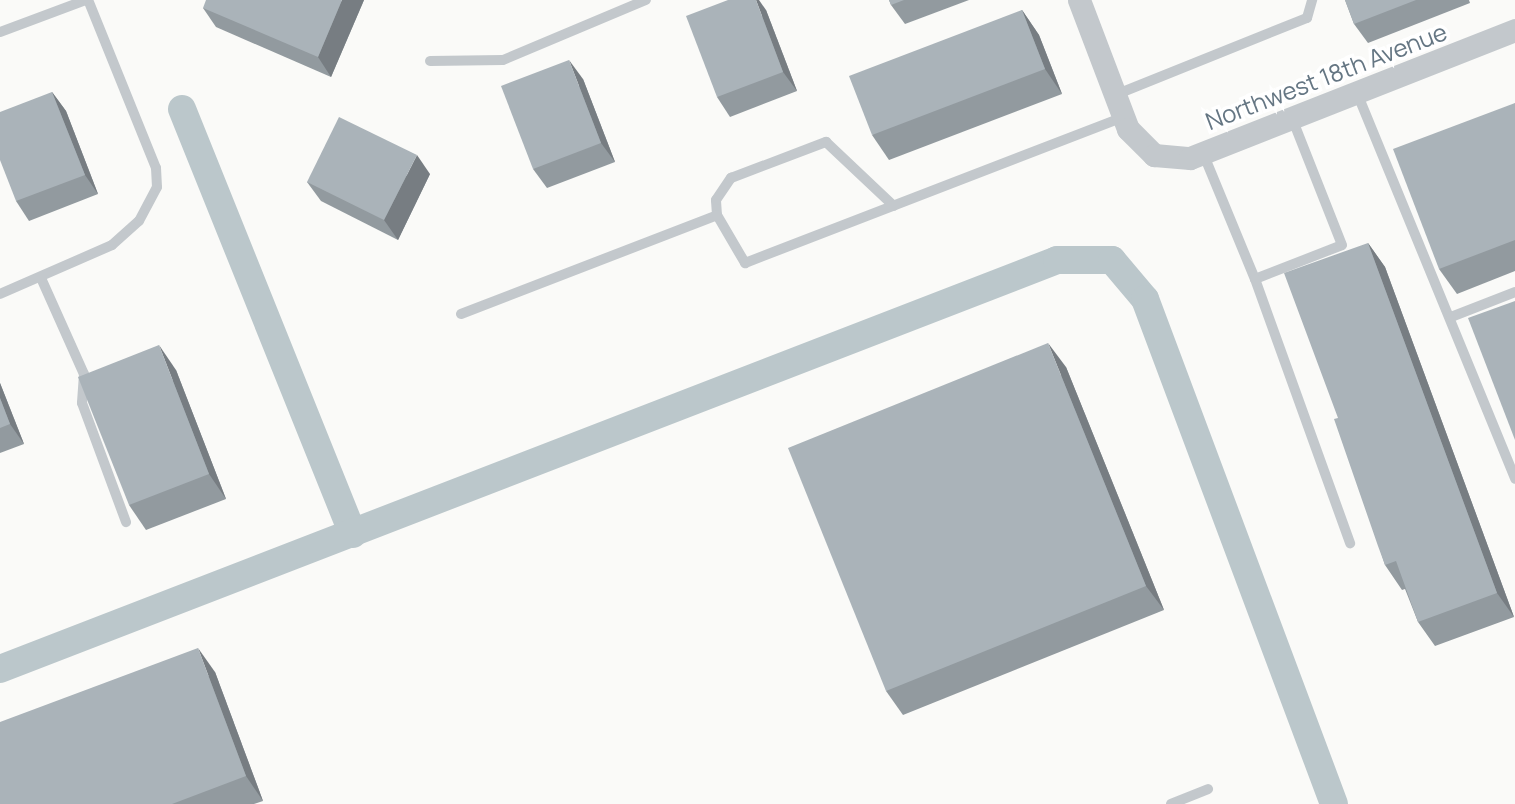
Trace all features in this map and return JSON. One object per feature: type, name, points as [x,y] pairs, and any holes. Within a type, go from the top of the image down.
[{"type":"street","points":[[1079,0],[1124,117]]},
{"type":"street","name":"Northwest 18th Avenue","points":[[1124,117],[1128,129],[1154,155],[1189,158],[1515,30]]},
{"type":"lane","points":[[0,32],[87,0],[156,168],[157,187],[139,221],[112,245],[0,294]]},
{"type":"lane","points":[[430,61],[503,60],[646,0]]},
{"type":"lane","points":[[1115,95],[1307,18],[1312,0]]},
{"type":"lane","points":[[1357,93],[1451,317],[1515,479]]},
{"type":"lane","points":[[894,206],[826,142],[731,178],[716,200],[717,215],[745,263],[894,206],[1124,117]]},
{"type":"lane","points":[[1255,279],[1342,245],[1292,118]]},
{"type":"lane","points":[[1203,153],[1255,279],[1350,543]]},
{"type":"lane","points":[[1389,168],[1401,163]]},
{"type":"lane","points":[[461,314],[717,215]]},
{"type":"lane","points":[[41,278],[84,374],[82,403],[126,522]]},
{"type":"lane","points":[[1451,317],[1515,292]]},
{"type":"lane","points":[[1171,804],[1208,789]]},
{"type":"building","points":[[206,0],[342,0],[318,57],[203,8]]},
{"type":"building","points":[[728,0],[756,0],[783,72],[717,97],[686,16]]},
{"type":"building","points":[[889,0],[904,0],[891,5]]},
{"type":"building","points":[[1345,0],[1416,0],[1354,24]]},
{"type":"building","points":[[1022,10],[1045,69],[872,135],[849,76]]},
{"type":"building","points":[[569,60],[601,143],[533,169],[501,86]]},
{"type":"building","points":[[52,92],[85,175],[16,201],[0,160],[0,112]]},
{"type":"building","points":[[1515,103],[1515,240],[1439,269],[1393,149]]},
{"type":"building","points":[[339,117],[417,155],[384,220],[307,182]]},
{"type":"building","points":[[1368,243],[1497,593],[1418,622],[1396,561],[1385,565],[1334,419],[1338,418],[1284,273]]},
{"type":"building","points":[[1515,301],[1515,440],[1468,318]]},
{"type":"building","points":[[1048,343],[1146,586],[886,691],[788,448]]},
{"type":"building","points":[[159,345],[209,474],[129,505],[78,377]]},
{"type":"building","points":[[0,398],[10,424],[0,428]]},
{"type":"building","points":[[198,648],[246,776],[172,804],[0,804],[0,722]]},
{"type":"waterway","points":[[182,109],[353,534]]},
{"type":"waterway","points":[[0,669],[1057,260],[1112,260],[1145,299],[1334,804]]}]
